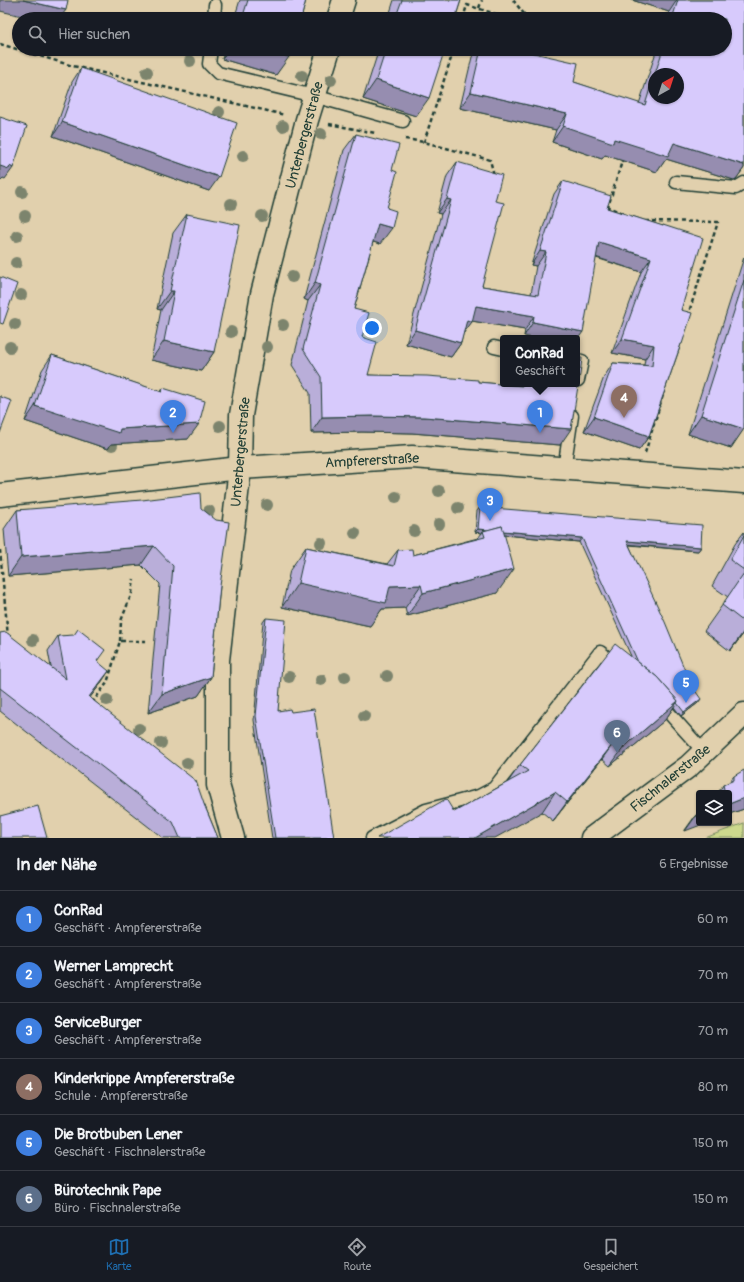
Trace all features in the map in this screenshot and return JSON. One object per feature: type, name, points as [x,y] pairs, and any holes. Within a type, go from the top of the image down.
[{"type":"street","points":[[340,12],[344,0]]},
{"type":"street","name":"Unterbergerstraße","points":[[233,838],[218,785],[218,660],[240,468],[241,415],[262,294],[307,120],[327,56]]},
{"type":"street","name":"Ampfererstraße","points":[[0,496],[240,468],[412,457],[744,482]]},
{"type":"street","name":"Fischnalerstraße","points":[[592,838],[689,766],[744,714]]},
{"type":"lane","points":[[214,12],[215,5]]},
{"type":"lane","points":[[210,56],[209,64],[218,73],[314,96],[403,121]]},
{"type":"lane","points":[[676,182],[736,188],[744,183]]},
{"type":"lane","points":[[580,361],[582,361],[580,373]]},
{"type":"lane","points":[[564,469],[574,404]]},
{"type":"lane","points":[[372,838],[426,810],[480,796],[494,788],[600,652],[625,672]]},
{"type":"lane","points":[[649,691],[704,752]]},
{"type":"path","points":[[479,8],[482,0]]},
{"type":"path","points":[[513,0],[522,12]]},
{"type":"path","points":[[465,12],[467,5],[491,12]]},
{"type":"path","points":[[0,44],[12,48]]},
{"type":"path","points":[[40,56],[73,66],[307,120],[377,134]]},
{"type":"path","points":[[424,142],[452,56]]},
{"type":"path","points":[[400,138],[424,142],[490,160],[495,179]]},
{"type":"path","points":[[624,154],[608,207],[628,215]]},
{"type":"path","points":[[642,221],[718,222],[688,318]]},
{"type":"path","points":[[644,474],[646,451],[664,392]]},
{"type":"path","points":[[0,550],[8,640]]},
{"type":"path","points":[[88,708],[107,683],[120,641],[120,621],[132,593],[134,579]]},
{"type":"path","points":[[0,603],[5,604]]},
{"type":"path","points":[[120,641],[148,641]]},
{"type":"green space","points":[[744,823],[744,838],[705,838]]},
{"type":"building","points":[[23,0],[68,0],[66,10]]},
{"type":"building","points":[[248,0],[306,0],[303,12],[244,12]]},
{"type":"building","points":[[402,0],[461,0],[457,12],[398,12]]},
{"type":"building","points":[[678,0],[744,0],[744,165],[674,143],[668,156],[614,139],[613,143],[563,126],[567,114],[471,92],[479,56],[547,56],[578,63],[574,82],[645,105],[648,95],[648,104],[684,104],[684,68],[657,68],[661,56],[732,56],[732,12],[674,12]]},
{"type":"building","points":[[384,56],[443,56],[429,98],[376,80]]},
{"type":"building","points":[[81,68],[237,123],[219,177],[62,122]]},
{"type":"building","points":[[0,117],[27,126],[13,168],[10,166],[9,169],[0,166]]},
{"type":"building","points":[[356,134],[399,145],[392,170],[397,172],[387,208],[396,211],[392,228],[378,224],[354,309],[369,313],[362,337],[377,342],[368,375],[427,376],[478,380],[478,382],[500,384],[500,387],[578,387],[571,429],[424,417],[322,417],[321,377],[303,349],[320,285],[315,283]]},
{"type":"building","points":[[457,162],[502,175],[495,201],[504,203],[482,286],[538,295],[546,252],[540,251],[563,181],[611,196],[607,208],[703,238],[681,310],[692,313],[649,436],[594,417],[613,363],[652,366],[654,345],[622,339],[651,258],[599,242],[583,332],[533,322],[534,316],[476,306],[472,322],[467,320],[461,343],[415,330],[451,200],[447,199]]},
{"type":"building","points":[[187,214],[240,225],[214,352],[164,341],[174,291],[170,291]]},
{"type":"building","points":[[0,277],[17,284],[3,324],[0,323]]},
{"type":"building","points":[[744,280],[744,429],[701,415]]},
{"type":"building","points":[[52,355],[162,392],[163,388],[205,401],[199,424],[120,429],[119,433],[35,406]]},
{"type":"building","points":[[580,358],[582,358],[580,374]]},
{"type":"building","points":[[0,396],[12,401],[0,433]]},
{"type":"building","points":[[200,493],[201,508],[216,520],[229,522],[220,586],[211,677],[162,694],[173,566],[154,546],[21,557],[17,510],[142,500]]},
{"type":"building","points":[[480,507],[702,525],[701,547],[627,541],[665,622],[691,685],[701,699],[684,712],[677,703],[678,701],[657,677],[638,662],[582,538],[503,531],[502,526],[488,530],[478,529]]},
{"type":"building","points":[[502,526],[514,569],[423,593],[421,585],[390,586],[386,603],[298,583],[306,547],[394,566],[398,550],[412,549],[413,555],[485,537],[483,531]]},
{"type":"building","points":[[744,535],[744,570],[730,560]]},
{"type":"building","points":[[744,573],[744,622],[722,605]]},
{"type":"building","points":[[266,618],[286,620],[278,711],[290,709],[291,712],[314,709],[334,838],[275,838],[256,716]]},
{"type":"building","points":[[78,629],[105,650],[97,661],[109,671],[89,697],[196,781],[218,838],[180,838],[173,822],[0,688],[0,633],[6,632],[66,679],[58,636],[74,635]]},
{"type":"building","points":[[615,644],[657,677],[678,701],[624,747],[616,740],[567,802],[555,792],[475,838],[377,838],[446,799],[454,812],[528,771],[520,765]]},
{"type":"building","points":[[744,770],[744,798],[732,803],[732,790],[723,790],[723,785],[734,780],[734,776]]},
{"type":"building","points":[[38,806],[47,838],[0,838],[0,816]]},
{"type":"place","name":"Kinderkrippe Ampfererstraße","points":[[624,418]]},
{"type":"place","name":"Werner Lamprecht","points":[[173,433]]},
{"type":"place","name":"ConRad","points":[[540,433]]},
{"type":"place","name":"ServiceBurger","points":[[490,521]]},
{"type":"place","name":"Die Brotbuben Lener","points":[[686,703]]},
{"type":"place","name":"Bürotechnik Pape","points":[[617,753]]}]
